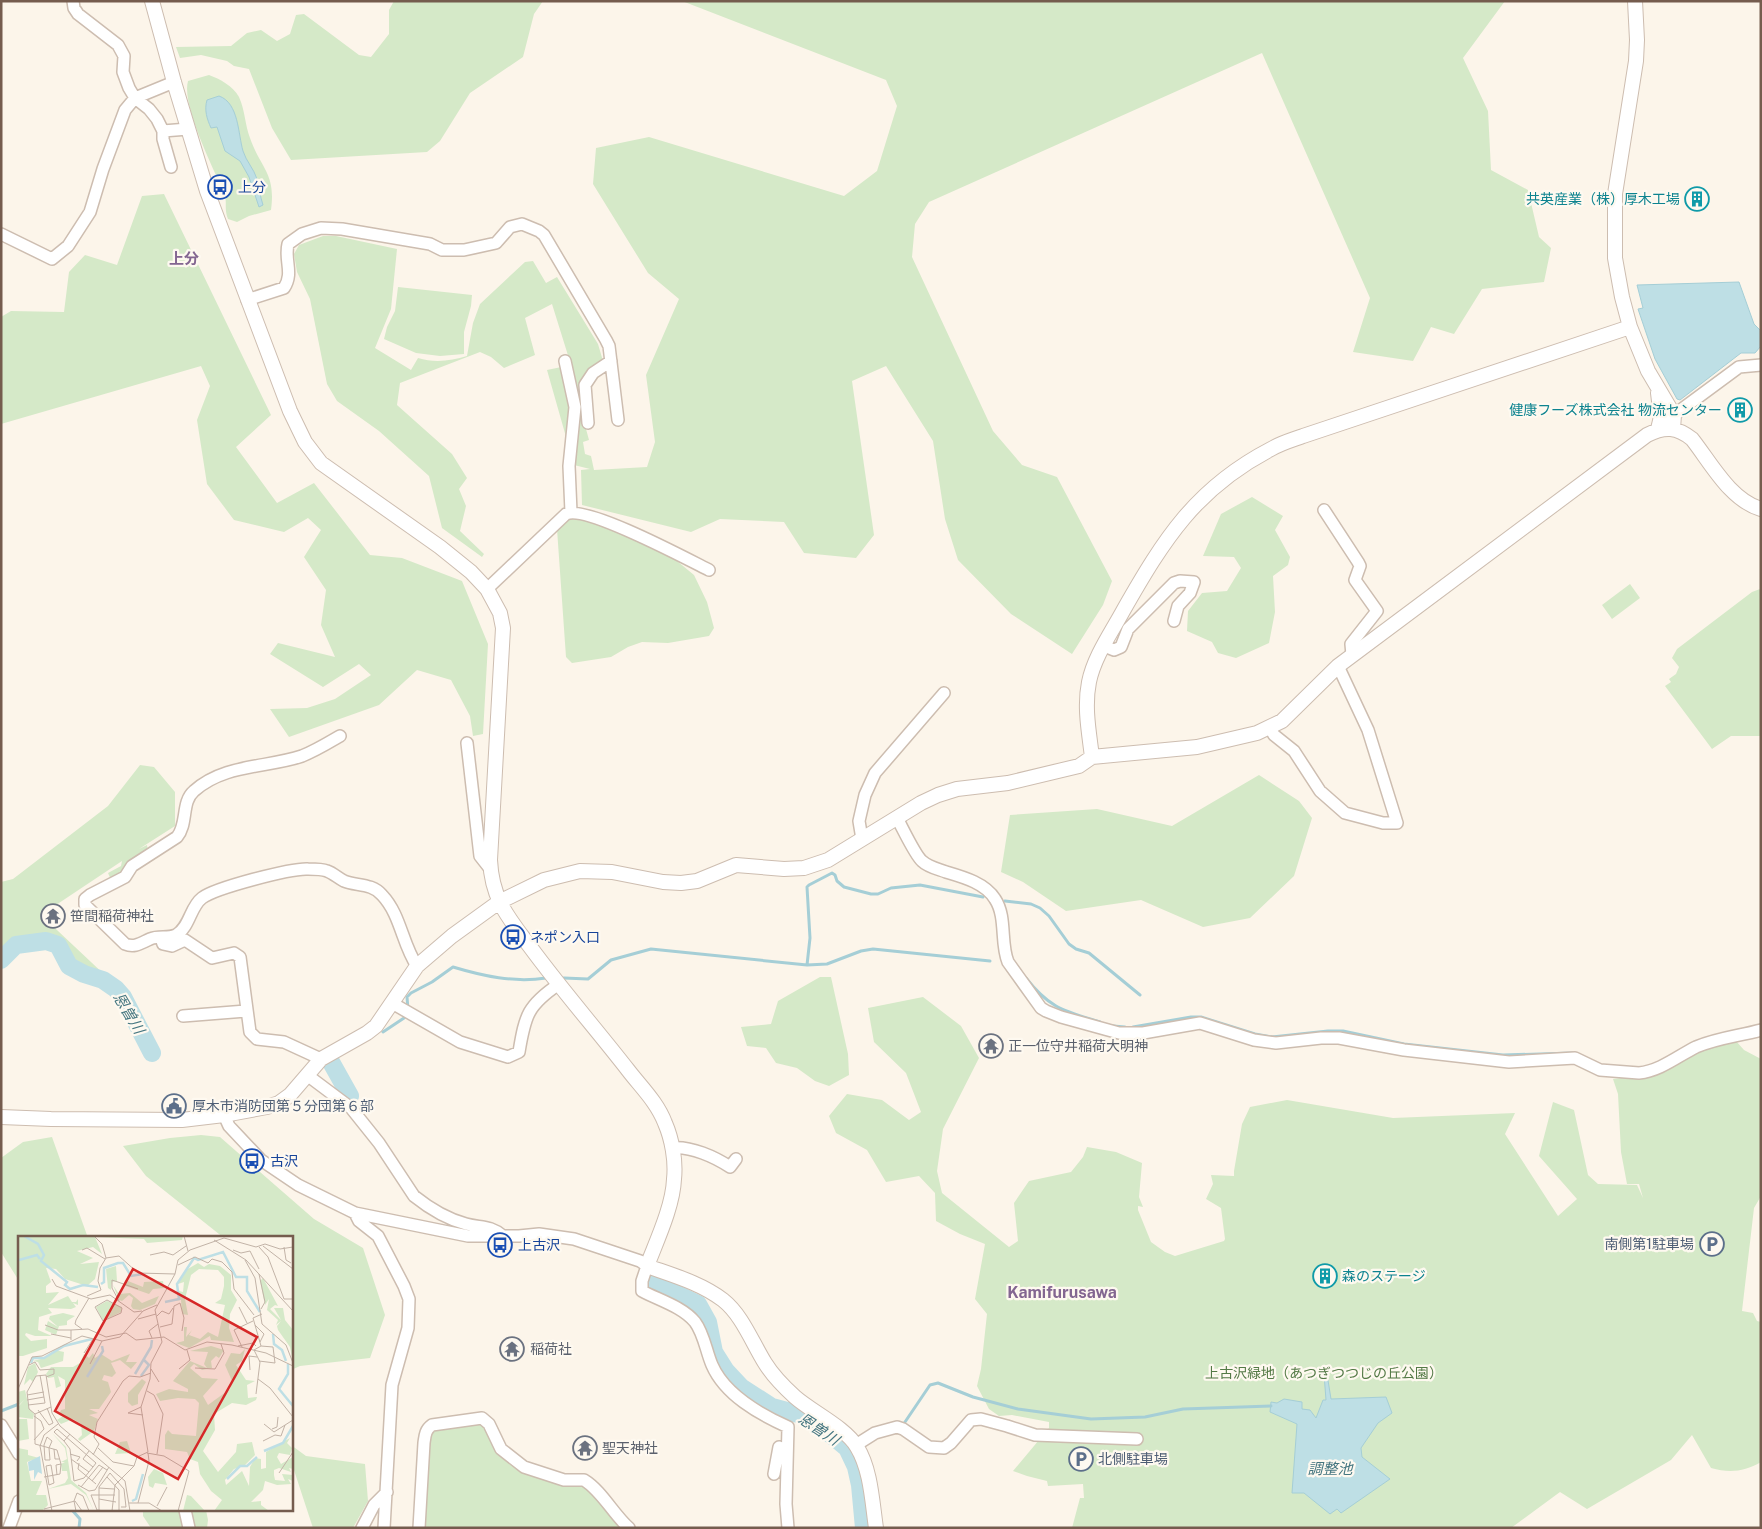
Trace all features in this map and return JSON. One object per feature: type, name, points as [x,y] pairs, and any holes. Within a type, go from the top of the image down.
[{"type":"street","points":[[73,1],[74,8],[78,14],[118,45],[124,56],[123,72],[135,98],[149,109],[163,131],[163,140],[171,167]]},
{"type":"street","points":[[152,1],[207,191],[290,411],[305,442],[321,464],[440,547],[471,572],[487,589],[500,613],[503,628],[491,870],[493,884],[499,902],[532,949],[648,1093],[665,1123],[672,1148],[674,1179],[666,1219],[647,1266],[642,1281],[642,1291],[683,1312],[694,1321],[700,1331],[712,1364],[728,1390],[770,1419],[788,1427],[786,1504],[788,1528]]},
{"type":"street","points":[[1635,1],[1636,61],[1615,194],[1614,216],[1615,258],[1630,327],[1648,371],[1673,422],[1692,439],[1739,498],[1761,509]]},
{"type":"street","points":[[1,234],[52,260],[68,246],[90,212],[103,169],[125,110],[135,98],[174,82]]},
{"type":"street","points":[[163,131],[188,129]]},
{"type":"street","points":[[247,300],[284,288],[288,283],[290,274],[286,252],[288,244],[302,234],[321,228],[342,229],[430,244],[442,250],[464,250],[496,243],[510,227],[522,224],[544,235],[609,346],[618,420]]},
{"type":"street","points":[[1092,757],[1086,697],[1092,668],[1148,567],[1178,524],[1198,501],[1219,482],[1272,448],[1303,436],[1630,327]]},
{"type":"street","points":[[565,361],[575,407],[568,450],[571,512]]},
{"type":"street","points":[[588,423],[585,385],[593,373],[611,361]]},
{"type":"street","points":[[1,1116],[51,1119],[182,1120],[266,1107],[279,1103],[290,1095],[321,1059],[367,1033],[402,1009],[417,966],[452,936],[499,902],[544,880],[580,872],[612,872],[663,882],[681,883],[697,881],[736,864],[784,869],[804,868],[828,860],[921,803],[957,789],[1008,783],[1079,766],[1092,757],[1197,747],[1248,736],[1270,728],[1282,721],[1338,666],[1352,655],[1647,435],[1673,422],[1739,367],[1761,365]]},
{"type":"street","points":[[1658,390],[1661,417],[1658,429]]},
{"type":"street","points":[[1324,510],[1358,562],[1360,566],[1355,580],[1377,611],[1351,644],[1352,655]]},
{"type":"street","points":[[487,589],[566,514],[571,512],[597,518],[661,545],[709,570]]},
{"type":"street","points":[[1104,646],[1114,650],[1121,647],[1128,629],[1174,583],[1180,580],[1194,582],[1190,593],[1178,606],[1174,620]]},
{"type":"street","points":[[1270,728],[1274,735],[1294,751],[1320,791],[1345,813],[1383,823],[1397,823],[1368,730],[1338,666]]},
{"type":"street","points":[[862,839],[859,821],[865,795],[875,773],[944,693]]},
{"type":"street","points":[[333,738],[303,755],[239,768],[224,773],[203,784],[190,796],[182,830],[178,837],[132,866],[125,877],[90,894],[85,900],[85,905],[125,944],[130,946],[138,945],[152,938],[161,938],[183,930],[202,897],[238,883],[306,868],[327,871],[345,881],[371,887],[381,893],[398,920],[410,956],[417,966]]},
{"type":"street","points":[[467,743],[480,856],[491,870]]},
{"type":"street","points":[[896,818],[921,861],[934,868],[972,881],[987,889],[996,900],[1000,913],[1005,955],[1041,1008],[1061,1017],[1119,1033],[1143,1033],[1200,1022],[1245,1037],[1276,1043],[1339,1038],[1404,1050],[1508,1062],[1575,1058],[1600,1070],[1639,1073],[1673,1061],[1696,1048],[1718,1040],[1761,1030]]},
{"type":"street","points":[[161,938],[163,944],[172,946],[185,940],[212,958],[234,953],[240,957],[250,1032],[257,1039],[284,1042],[321,1059]]},
{"type":"street","points":[[402,1009],[460,1042],[508,1057],[519,1052],[523,1028],[532,1006],[539,998],[559,984]]},
{"type":"street","points":[[183,1016],[246,1011]]},
{"type":"street","points":[[307,1075],[351,1108],[379,1143],[414,1196],[420,1201],[444,1216],[467,1224],[491,1228],[503,1236]]},
{"type":"street","points":[[224,1115],[229,1126],[261,1160],[298,1185],[355,1213],[468,1236],[539,1234],[574,1239],[640,1261],[647,1266],[705,1289],[723,1300],[737,1315],[766,1365],[778,1380],[795,1398],[843,1433],[856,1445],[867,1471],[876,1528]]},
{"type":"street","points":[[672,1148],[685,1148],[721,1161],[730,1167],[736,1159]]},
{"type":"street","points":[[355,1213],[359,1221],[378,1236],[409,1299],[408,1328],[392,1385],[384,1528]]},
{"type":"street","points":[[419,1528],[424,1443],[428,1428],[432,1425],[482,1418],[489,1424],[501,1449],[524,1467],[564,1480],[584,1480],[588,1482],[629,1528]]},
{"type":"street","points":[[856,1445],[875,1433],[897,1427],[929,1447],[944,1448],[951,1443],[971,1420],[981,1419],[1035,1435],[1137,1439]]},
{"type":"street","points":[[1,1425],[18,1452]]},
{"type":"street","points":[[774,1474],[776,1472],[779,1448]]},
{"type":"street","points":[[362,1528],[374,1505],[387,1492]]},
{"type":"street","points":[[9,1528],[18,1504]]},
{"type":"street","points":[[185,1512],[188,1528]]},
{"type":"green space","points":[[394,1],[543,1],[534,14],[523,57],[470,93],[440,141],[427,152],[291,160],[272,128],[249,69],[234,66],[227,61],[201,55],[180,58],[176,47],[231,46],[247,33],[261,30],[277,41],[290,34],[296,15],[304,14],[359,55],[371,57],[389,34],[389,10]]},
{"type":"green space","points":[[682,1],[1505,1],[1463,58],[1488,111],[1491,170],[1528,190],[1539,237],[1551,248],[1544,282],[1482,289],[1454,334],[1431,327],[1413,361],[1353,352],[1370,298],[1262,53],[929,202],[915,224],[912,257],[993,431],[1022,465],[1057,477],[1112,581],[1103,605],[1072,654],[1011,614],[958,560],[945,519],[933,441],[886,366],[852,381],[874,535],[856,558],[804,553],[784,522],[720,519],[691,532],[582,505],[581,470],[590,469],[574,465],[547,370],[571,365],[552,304],[525,318],[535,355],[504,368],[491,357],[480,352],[400,383],[397,405],[452,454],[467,478],[459,489],[466,506],[460,531],[484,554],[482,557],[442,528],[429,476],[379,431],[337,401],[327,384],[310,299],[297,272],[294,254],[299,245],[323,236],[336,236],[397,249],[391,309],[375,348],[411,370],[418,358],[442,361],[467,356],[473,323],[480,304],[525,262],[533,261],[546,283],[557,277],[598,344],[603,361],[584,385],[586,429],[589,440],[583,442],[585,454],[591,456],[594,470],[647,467],[655,442],[646,375],[679,299],[648,273],[593,184],[596,148],[649,137],[844,196],[877,171],[897,106],[886,80]]},
{"type":"green space","points":[[209,75],[226,83],[239,97],[250,138],[269,179],[271,188],[271,210],[249,216],[237,222],[228,219],[225,196],[200,138],[189,106],[188,81]]},
{"type":"green space","points":[[164,194],[271,415],[236,447],[277,503],[314,483],[370,555],[402,558],[462,581],[488,644],[483,734],[473,736],[470,716],[451,680],[417,670],[379,705],[289,737],[270,709],[307,708],[335,699],[371,675],[359,664],[323,687],[270,654],[278,643],[335,657],[321,625],[326,590],[304,557],[321,530],[308,518],[284,532],[234,520],[207,484],[197,420],[210,386],[201,366],[1,424],[1,317],[11,311],[64,312],[69,272],[85,255],[117,265],[142,196]]},
{"type":"green space","points":[[398,287],[472,295],[464,332],[464,354],[440,356],[416,353],[384,339],[387,327],[395,311]]},
{"type":"green space","points":[[1252,497],[1283,516],[1275,530],[1290,557],[1288,565],[1273,576],[1275,612],[1269,643],[1236,658],[1218,653],[1212,642],[1187,631],[1188,611],[1202,593],[1227,591],[1241,568],[1234,557],[1203,556],[1221,514]]},
{"type":"green space","points":[[570,518],[584,518],[654,547],[677,561],[694,575],[707,602],[714,628],[709,636],[668,643],[642,642],[628,647],[611,657],[572,663],[566,657],[557,529]]},
{"type":"green space","points":[[1630,584],[1640,598],[1612,619],[1602,605]]},
{"type":"green space","points":[[1760,589],[1761,736],[1731,736],[1712,749],[1665,686],[1671,682],[1669,679],[1676,674],[1679,667],[1672,658],[1677,649],[1752,592]]},
{"type":"green space","points":[[140,765],[154,767],[175,792],[175,826],[139,849],[147,845],[148,852],[124,875],[112,882],[108,873],[121,866],[122,861],[41,915],[108,978],[105,986],[34,940],[9,951],[1,957],[1,882],[13,879],[108,806]]},
{"type":"green space","points":[[1259,775],[1299,801],[1312,818],[1294,876],[1250,918],[1203,927],[1141,900],[1066,911],[1023,882],[1001,872],[1010,815],[1097,809],[1172,826]]},
{"type":"green space","points":[[820,977],[831,977],[848,1054],[849,1075],[829,1086],[815,1081],[797,1068],[776,1063],[766,1048],[747,1046],[741,1027],[771,1024],[778,1001]]},
{"type":"green space","name":"上古沢緑地（あつぎつつじの丘公園）","points":[[923,997],[961,1026],[979,1058],[943,1129],[937,1171],[942,1193],[1009,1247],[1018,1241],[1014,1203],[1029,1181],[1071,1172],[1083,1157],[1087,1147],[1116,1152],[1142,1163],[1139,1197],[1143,1207],[1138,1206],[1138,1210],[1151,1242],[1165,1252],[1175,1256],[1224,1241],[1221,1208],[1206,1199],[1213,1184],[1211,1175],[1234,1176],[1242,1124],[1250,1107],[1287,1100],[1393,1118],[1515,1113],[1505,1134],[1558,1216],[1577,1199],[1539,1156],[1553,1102],[1574,1110],[1588,1175],[1598,1184],[1637,1185],[1643,1198],[1639,1184],[1627,1184],[1621,1152],[1618,1094],[1613,1079],[1629,1077],[1697,1051],[1736,1041],[1744,1050],[1761,1059],[1761,1196],[1754,1208],[1742,1311],[1753,1313],[1757,1321],[1761,1322],[1761,1462],[1749,1468],[1736,1471],[1711,1468],[1692,1435],[1671,1460],[1587,1509],[1560,1492],[1511,1528],[1072,1528],[1080,1498],[1084,1498],[1083,1484],[1048,1486],[1047,1481],[1013,1471],[1049,1428],[1049,1422],[1012,1415],[999,1416],[989,1409],[977,1386],[981,1369],[987,1314],[975,1299],[985,1244],[960,1234],[936,1221],[935,1193],[919,1176],[886,1182],[867,1150],[836,1133],[829,1116],[847,1094],[882,1100],[909,1120],[921,1112],[906,1073],[874,1042],[868,1008]]},
{"type":"green space","points":[[201,1135],[220,1137],[314,1219],[363,1248],[385,1315],[370,1358],[300,1366],[292,1370],[292,1236],[221,1236],[146,1176],[123,1146]]},
{"type":"green space","points":[[52,1137],[87,1236],[18,1236],[18,1279],[1,1252],[1,1158],[23,1142]]},
{"type":"green space","points":[[483,1420],[502,1453],[586,1484],[624,1528],[425,1528],[427,1438],[429,1431]]},
{"type":"green space","points":[[292,1446],[306,1456],[365,1464],[368,1501],[353,1528],[313,1528],[292,1464]]},
{"type":"green space","points":[[143,1512],[206,1512],[208,1520],[207,1528],[151,1528],[143,1516]]},
{"type":"water","points":[[219,96],[230,105],[237,120],[243,151],[257,179],[263,205],[259,207],[249,177],[240,161],[225,151],[217,127],[211,128],[208,121],[206,111],[207,100]]},
{"type":"water","points":[[1739,282],[1754,324],[1761,331],[1761,346],[1755,353],[1741,353],[1680,400],[1677,399],[1655,359],[1638,309],[1643,308],[1637,285]]},
{"type":"water","name":"調整池","points":[[1324,1374],[1327,1374],[1331,1399],[1386,1397],[1392,1413],[1378,1423],[1361,1448],[1362,1457],[1390,1479],[1341,1513],[1337,1509],[1330,1514],[1304,1493],[1292,1493],[1297,1424],[1270,1412],[1271,1402],[1277,1403],[1284,1399],[1302,1402],[1302,1409],[1310,1410],[1316,1418],[1323,1400],[1326,1400]]},
{"type":"waterway","points":[[807,965],[810,938],[807,887],[832,873],[844,887],[871,894],[878,894],[891,888],[920,885],[983,897]]},
{"type":"waterway","points":[[1005,901],[1031,904],[1040,908],[1049,916],[1069,944],[1076,949],[1089,953],[1140,995]]},
{"type":"waterway","name":"恩曽川","points":[[1,960],[16,945],[46,941],[58,945],[69,966],[84,974],[103,980],[116,989],[123,997],[152,1053]]},
{"type":"waterway","points":[[564,978],[588,979],[611,960],[651,949],[807,965],[827,964],[861,951],[873,949],[990,961]]},
{"type":"waterway","points":[[408,1009],[407,997],[411,993],[432,982],[453,967],[499,978],[522,980],[546,978]]},
{"type":"waterway","points":[[1026,978],[1043,996],[1059,1008],[1100,1022]]},
{"type":"waterway","points":[[383,1032],[404,1018],[406,1014]]},
{"type":"waterway","points":[[1133,1027],[1201,1017],[1255,1034],[1272,1037],[1343,1031],[1404,1044],[1503,1055],[1572,1053]]},
{"type":"waterway","points":[[1113,1026],[1125,1027]]},
{"type":"waterway","name":"恩曽川","points":[[331,1062],[350,1096]]},
{"type":"waterway","name":"恩曽川","points":[[652,1282],[698,1304],[708,1322],[714,1352],[726,1371],[741,1387],[772,1407],[802,1415],[847,1448],[856,1467],[860,1485],[864,1528]]},
{"type":"waterway","points":[[905,1422],[930,1385],[938,1383],[973,1397],[1018,1409],[1091,1419],[1145,1417],[1183,1409],[1271,1406]]},
{"type":"waterway","points":[[1,1411],[18,1404]]},
{"type":"waterway","points":[[74,1512],[80,1519],[79,1528]]},
{"type":"place","name":"上分","points":[[220,187]]},
{"type":"place","name":"共英産業（株）厚木工場","points":[[1697,199]]},
{"type":"place","name":"健康フーズ株式会社 物流センター","points":[[1740,410]]},
{"type":"place","name":"笹間稲荷神社","points":[[53,916]]},
{"type":"place","name":"ネポン入口","points":[[513,937]]},
{"type":"place","name":"正一位守井稲荷大明神","points":[[991,1046]]},
{"type":"place","name":"厚木市消防団第５分団第６部","points":[[174,1106]]},
{"type":"place","name":"古沢","points":[[252,1161]]},
{"type":"place","name":"南側第1駐車場","points":[[1712,1244]]},
{"type":"place","name":"上古沢","points":[[500,1245]]},
{"type":"place","name":"森のステージ","points":[[1325,1276]]},
{"type":"place","name":"稲荷社","points":[[512,1349]]},
{"type":"place","name":"聖天神社","points":[[585,1448]]},
{"type":"place","name":"北側駐車場","points":[[1081,1459]]},
{"type":"district","name":"上分","points":[[184,258]]},
{"type":"district","name":"Kamifurusawa","points":[[1062,1292]]}]
